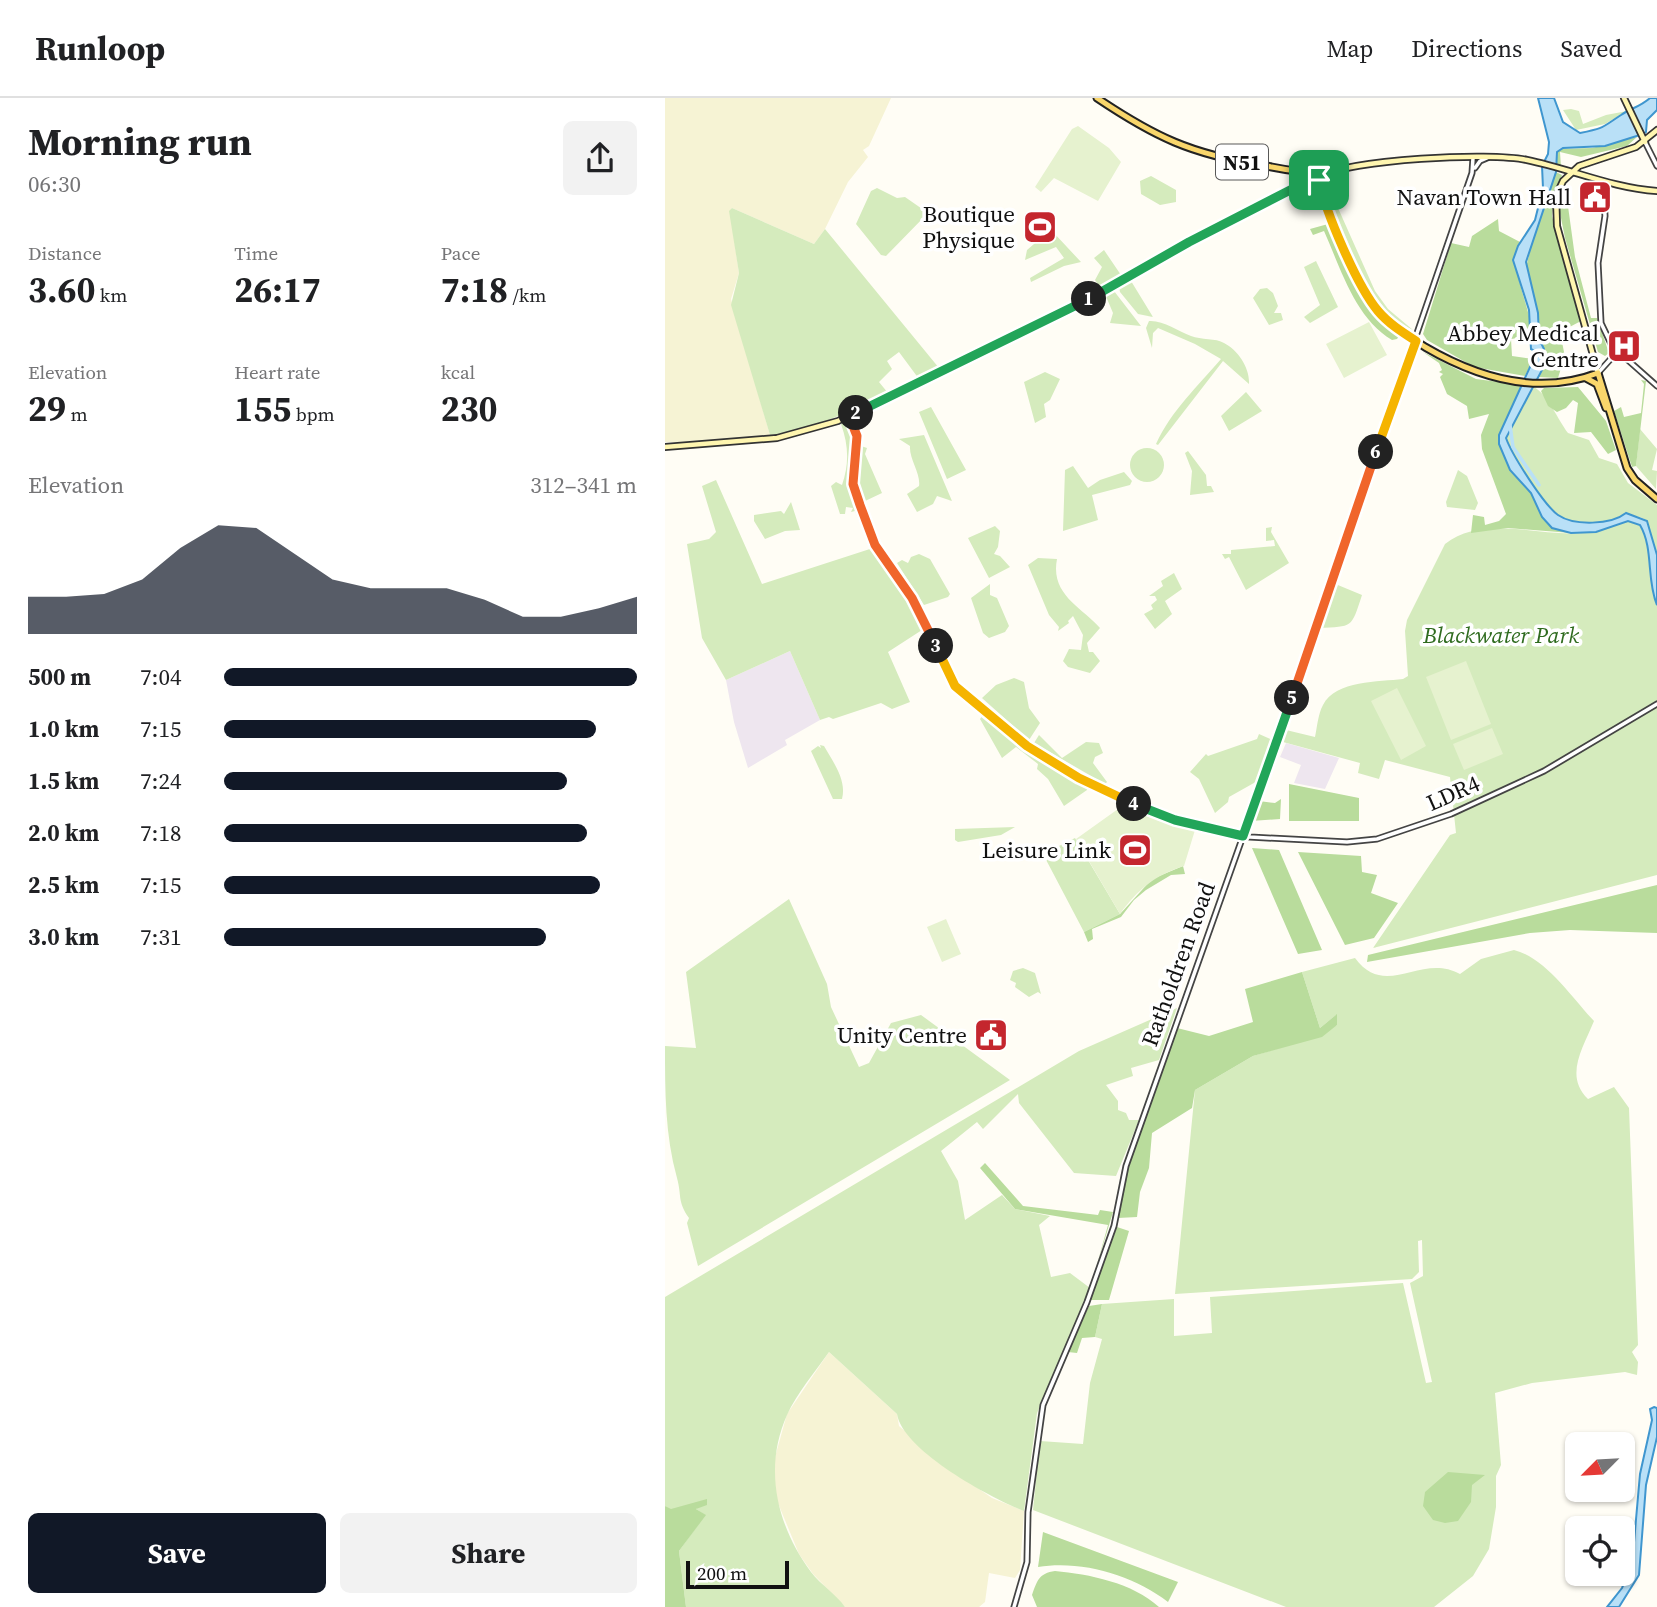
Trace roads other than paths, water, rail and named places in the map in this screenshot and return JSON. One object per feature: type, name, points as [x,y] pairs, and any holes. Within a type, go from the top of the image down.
[{"type":"main road","name":"N51","points":[[1097,98],[1146,130],[1180,146],[1218,158],[1299,170],[1313,179]]},
{"type":"main road","points":[[1624,98],[1645,142]]},
{"type":"main road","points":[[1657,130],[1645,142],[1617,154],[1584,163],[1571,173],[1558,191],[1556,217],[1627,468],[1657,499]]},
{"type":"main road","points":[[665,446],[779,438],[818,429],[1114,287],[1189,242],[1300,185],[1356,167],[1416,161],[1515,158],[1603,182],[1657,191]]},
{"type":"main road","points":[[1313,179],[1372,303],[1386,320],[1416,341],[1470,371],[1513,380],[1543,382],[1598,373]]},
{"type":"main road","points":[[1586,377],[1596,383],[1611,416]]},
{"type":"street","points":[[1645,142],[1657,166]]},
{"type":"street","points":[[1472,173],[1473,158]]},
{"type":"street","points":[[1472,173],[1480,161],[1489,158]]},
{"type":"street","name":"Ratholdren Road","points":[[1014,1607],[1027,1562],[1027,1518],[1043,1405],[1087,1302],[1114,1226],[1129,1156],[1416,341],[1472,173]]},
{"type":"street","points":[[1603,182],[1605,216],[1598,262],[1599,301],[1604,331],[1617,352],[1657,386]]},
{"type":"street","points":[[1598,373],[1617,352]]},
{"type":"street","name":"LDR4","points":[[849,416],[858,443],[853,484],[871,535],[919,610],[955,686],[1027,746],[1079,778],[1175,820],[1243,836],[1347,842],[1377,839],[1413,829],[1545,771],[1657,704]]},
{"type":"water","points":[[1538,98],[1554,98],[1563,122],[1580,133],[1602,127],[1650,98],[1657,98],[1657,110],[1647,120],[1646,132],[1643,134],[1605,146],[1563,148],[1557,152],[1556,172],[1526,262],[1538,313],[1539,339],[1544,349],[1542,370],[1506,438],[1529,479],[1558,515],[1573,521],[1592,523],[1611,520],[1626,513],[1647,521],[1657,555],[1657,605],[1647,544],[1640,525],[1628,521],[1596,532],[1571,533],[1552,528],[1542,517],[1531,493],[1510,470],[1499,444],[1499,435],[1535,356],[1535,351],[1531,349],[1529,310],[1513,260],[1518,246],[1535,220],[1543,188],[1542,166],[1548,154],[1549,142]]},
{"type":"water","points":[[1657,1408],[1657,1437],[1646,1485],[1639,1575],[1635,1581],[1635,1531],[1640,1474],[1652,1420],[1650,1409]]},
{"type":"water","points":[[1632,1586],[1619,1607],[1607,1607],[1622,1588]]},
{"type":"waterway","points":[[1510,425],[1513,447],[1539,485]]},
{"type":"place","name":"Navan Town Hall","points":[[1595,197]]},
{"type":"place","name":"Boutique Physique","points":[[1040,227]]},
{"type":"place","name":"Abbey Medical Centre","points":[[1624,346]]},
{"type":"place","name":"Leisure Link","points":[[1135,850]]},
{"type":"place","name":"Unity Centre","points":[[991,1035]]},
{"type":"park label","name":"Blackwater Park","points":[[1501,635]]}]
